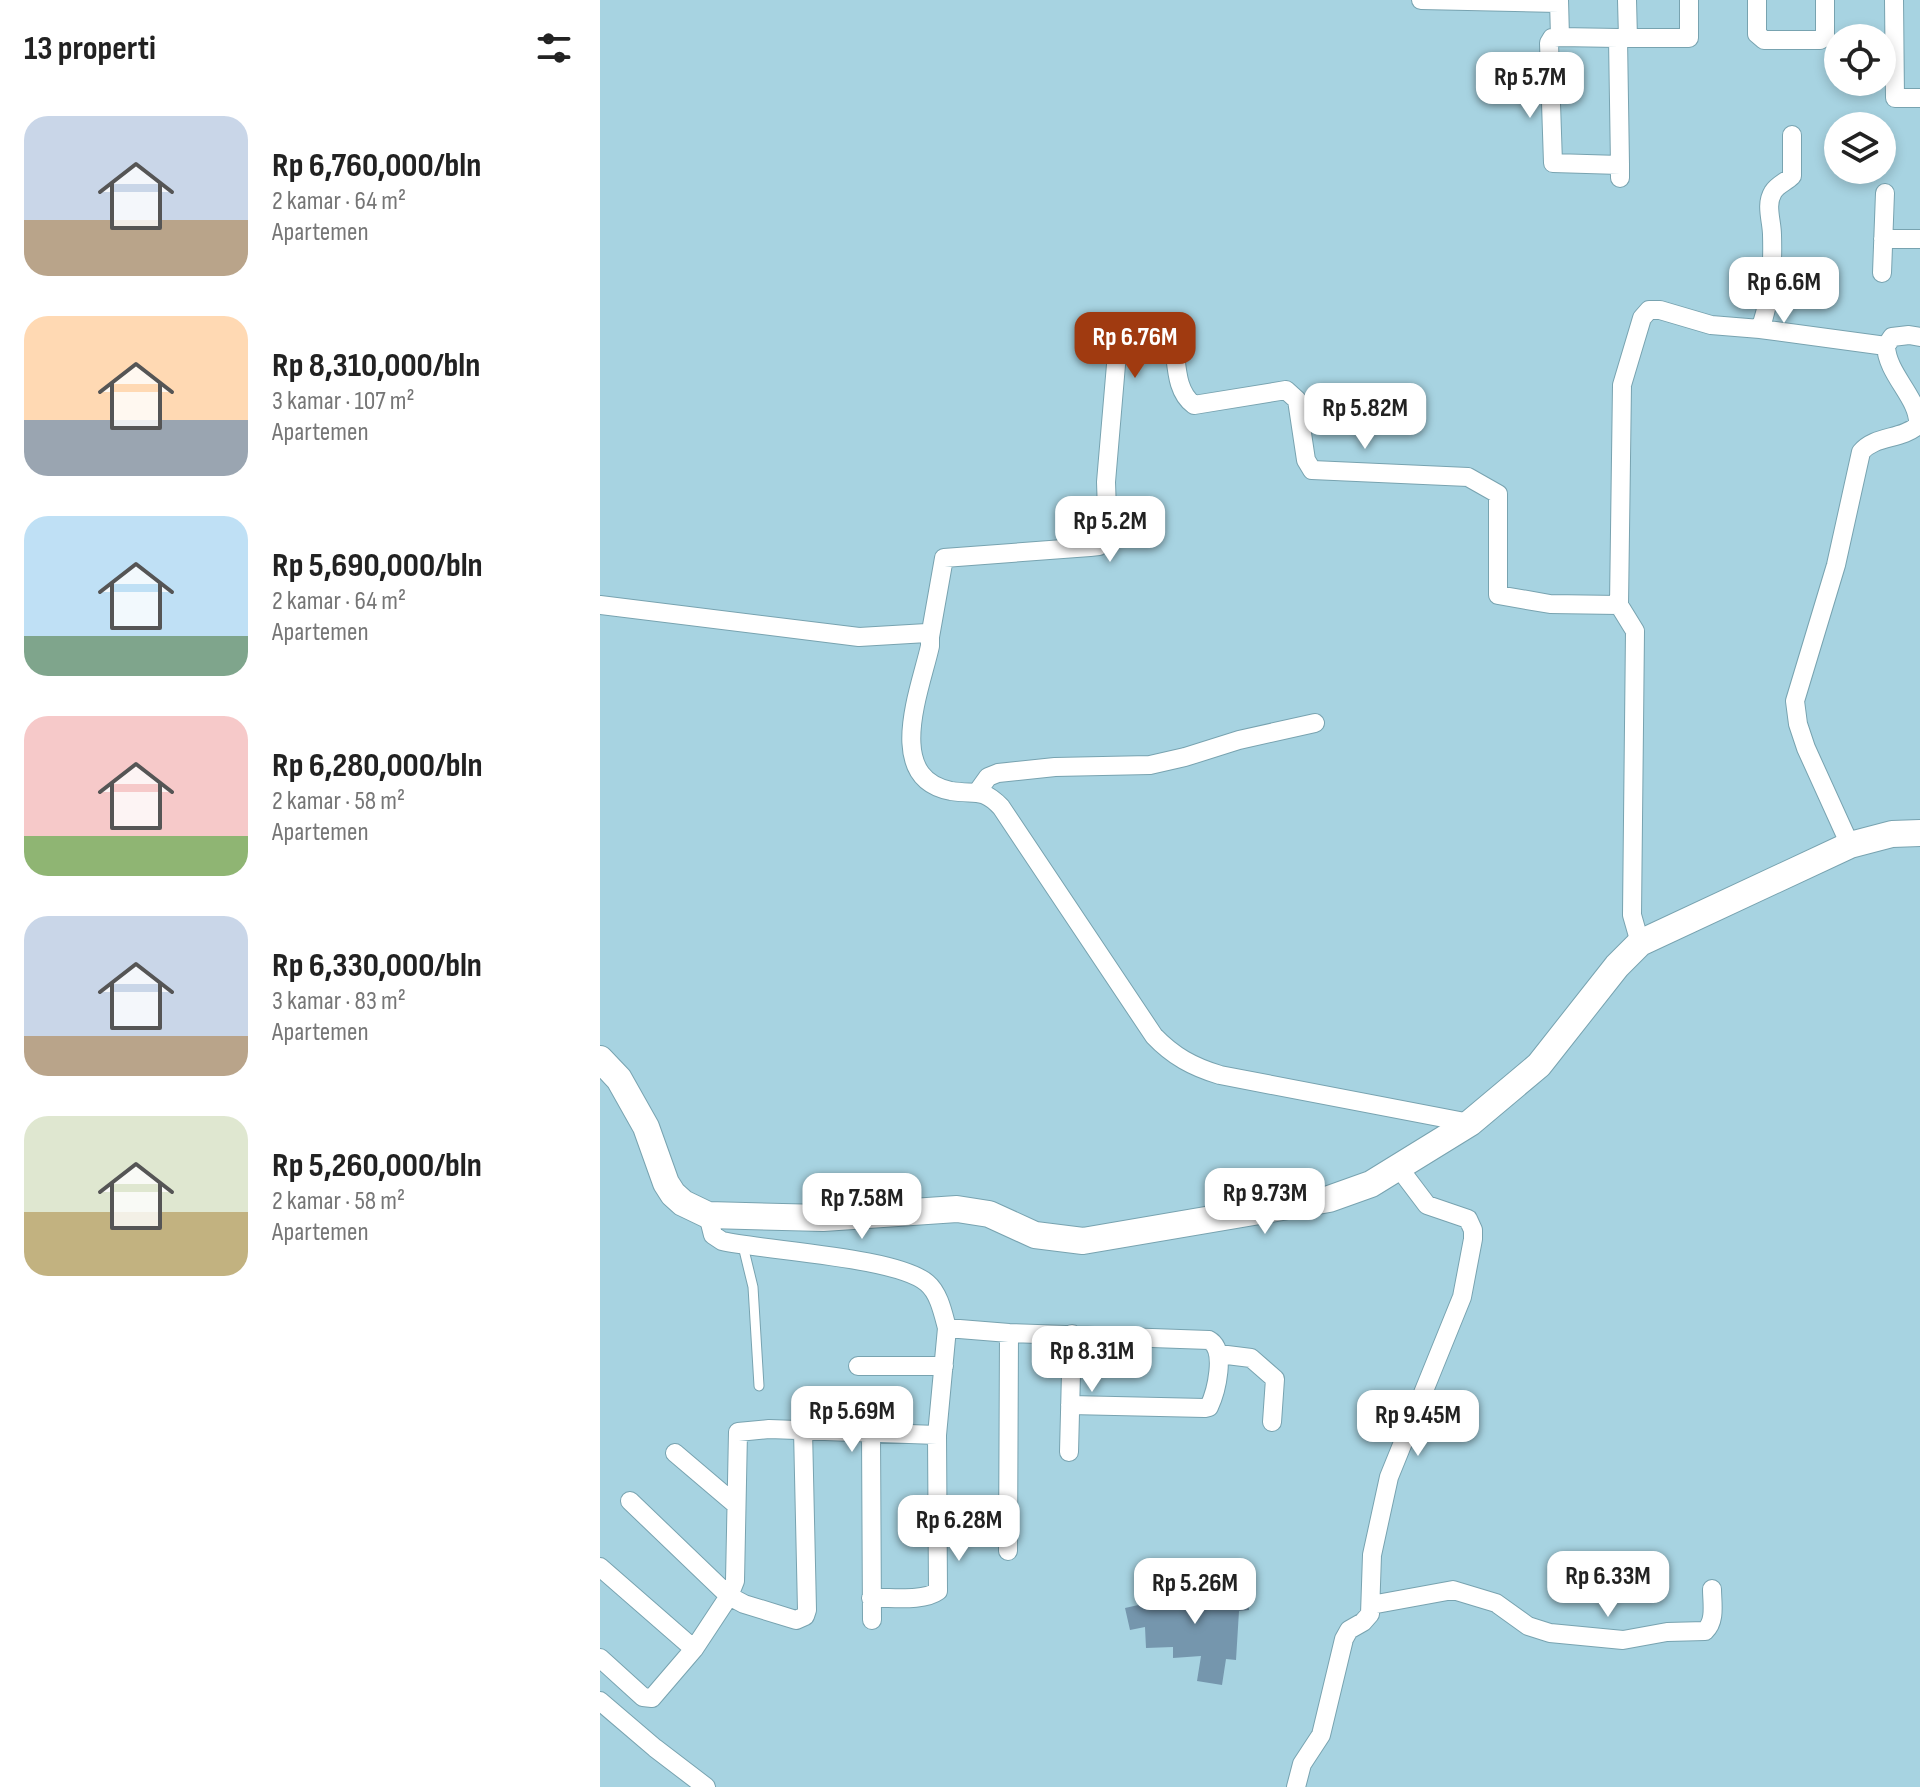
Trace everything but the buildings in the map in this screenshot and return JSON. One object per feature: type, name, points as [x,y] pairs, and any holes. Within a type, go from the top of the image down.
[{"type":"street","points":[[1421,0],[1559,1],[1560,37]]},
{"type":"street","points":[[1627,0],[1623,38],[1620,171],[1557,165],[1553,163],[1549,43],[1552,38],[1560,37],[1623,38],[1689,38],[1689,0]]},
{"type":"street","points":[[1757,0],[1757,34],[1764,40],[1820,40],[1825,37],[1825,0]]},
{"type":"street","points":[[1894,0],[1895,98],[1920,98]]},
{"type":"street","points":[[1760,329],[1771,279],[1773,234],[1770,199],[1776,188],[1792,176],[1792,135]]},
{"type":"street","points":[[1882,273],[1885,193]]},
{"type":"street","points":[[1883,239],[1920,239]]},
{"type":"street","points":[[1771,279],[1820,283]]},
{"type":"street","points":[[1640,943],[1632,915],[1635,631],[1619,605],[1622,385],[1642,318],[1649,310],[1660,310],[1698,323],[1886,346]]},
{"type":"street","points":[[1850,845],[1806,748],[1795,701],[1836,565],[1861,452],[1868,444],[1908,432],[1918,425],[1918,411],[1889,364],[1886,346],[1892,337],[1920,337]]},
{"type":"street","points":[[1470,1123],[1220,1075],[1184,1062],[1154,1036],[1001,807],[978,791],[951,791],[929,781],[913,760],[911,731],[944,558],[1099,546],[1108,539],[1106,482],[1117,353],[1174,346],[1179,383],[1185,399],[1194,405],[1286,390],[1297,400],[1306,460],[1312,470],[1468,477],[1498,494],[1498,595],[1550,604],[1619,605]]},
{"type":"street","points":[[600,605],[859,637],[924,632],[930,637]]},
{"type":"street","points":[[978,791],[988,777],[998,773],[1055,767],[1150,765],[1315,723]]},
{"type":"street","points":[[600,1059],[619,1079],[646,1127],[673,1194],[683,1203],[708,1215],[823,1218],[957,1209],[989,1214],[1035,1235],[1083,1241],[1329,1199],[1361,1188],[1399,1168],[1470,1123],[1539,1065],[1617,966],[1640,943],[1850,845],[1892,834],[1920,833]]},
{"type":"street","points":[[1296,1787],[1302,1764],[1321,1735],[1344,1639],[1349,1630],[1367,1619],[1371,1605],[1372,1555],[1389,1477],[1462,1297],[1473,1239],[1468,1219],[1427,1205],[1399,1168]]},
{"type":"street","points":[[708,1215],[713,1235],[722,1241],[903,1271],[927,1283],[936,1295],[947,1328],[937,1435],[938,1591],[925,1596],[871,1598]]},
{"type":"street","points":[[947,1328],[1209,1340],[1215,1344],[1219,1354],[1209,1407],[1070,1405]]},
{"type":"street","points":[[1008,1551],[1009,1333]]},
{"type":"street","points":[[1069,1452],[1072,1334]]},
{"type":"street","points":[[1219,1354],[1251,1358],[1275,1379],[1272,1422]]},
{"type":"street","points":[[858,1366],[944,1366]]},
{"type":"street","points":[[600,1658],[643,1697],[648,1698],[694,1649],[729,1596],[735,1581],[738,1432],[769,1429],[937,1435]]},
{"type":"street","points":[[630,1501],[729,1596],[744,1604],[796,1620],[805,1616],[803,1430]]},
{"type":"street","points":[[871,1434],[872,1620]]},
{"type":"street","points":[[675,1453],[735,1504]]},
{"type":"street","points":[[600,1567],[694,1649]]},
{"type":"street","points":[[1371,1605],[1453,1590],[1496,1603],[1528,1626],[1550,1633],[1623,1640],[1667,1632],[1705,1631],[1710,1627],[1712,1589]]},
{"type":"street","points":[[600,1701],[666,1758],[706,1787]]},
{"type":"lane","points":[[743,1246],[753,1287],[759,1386]]}]
